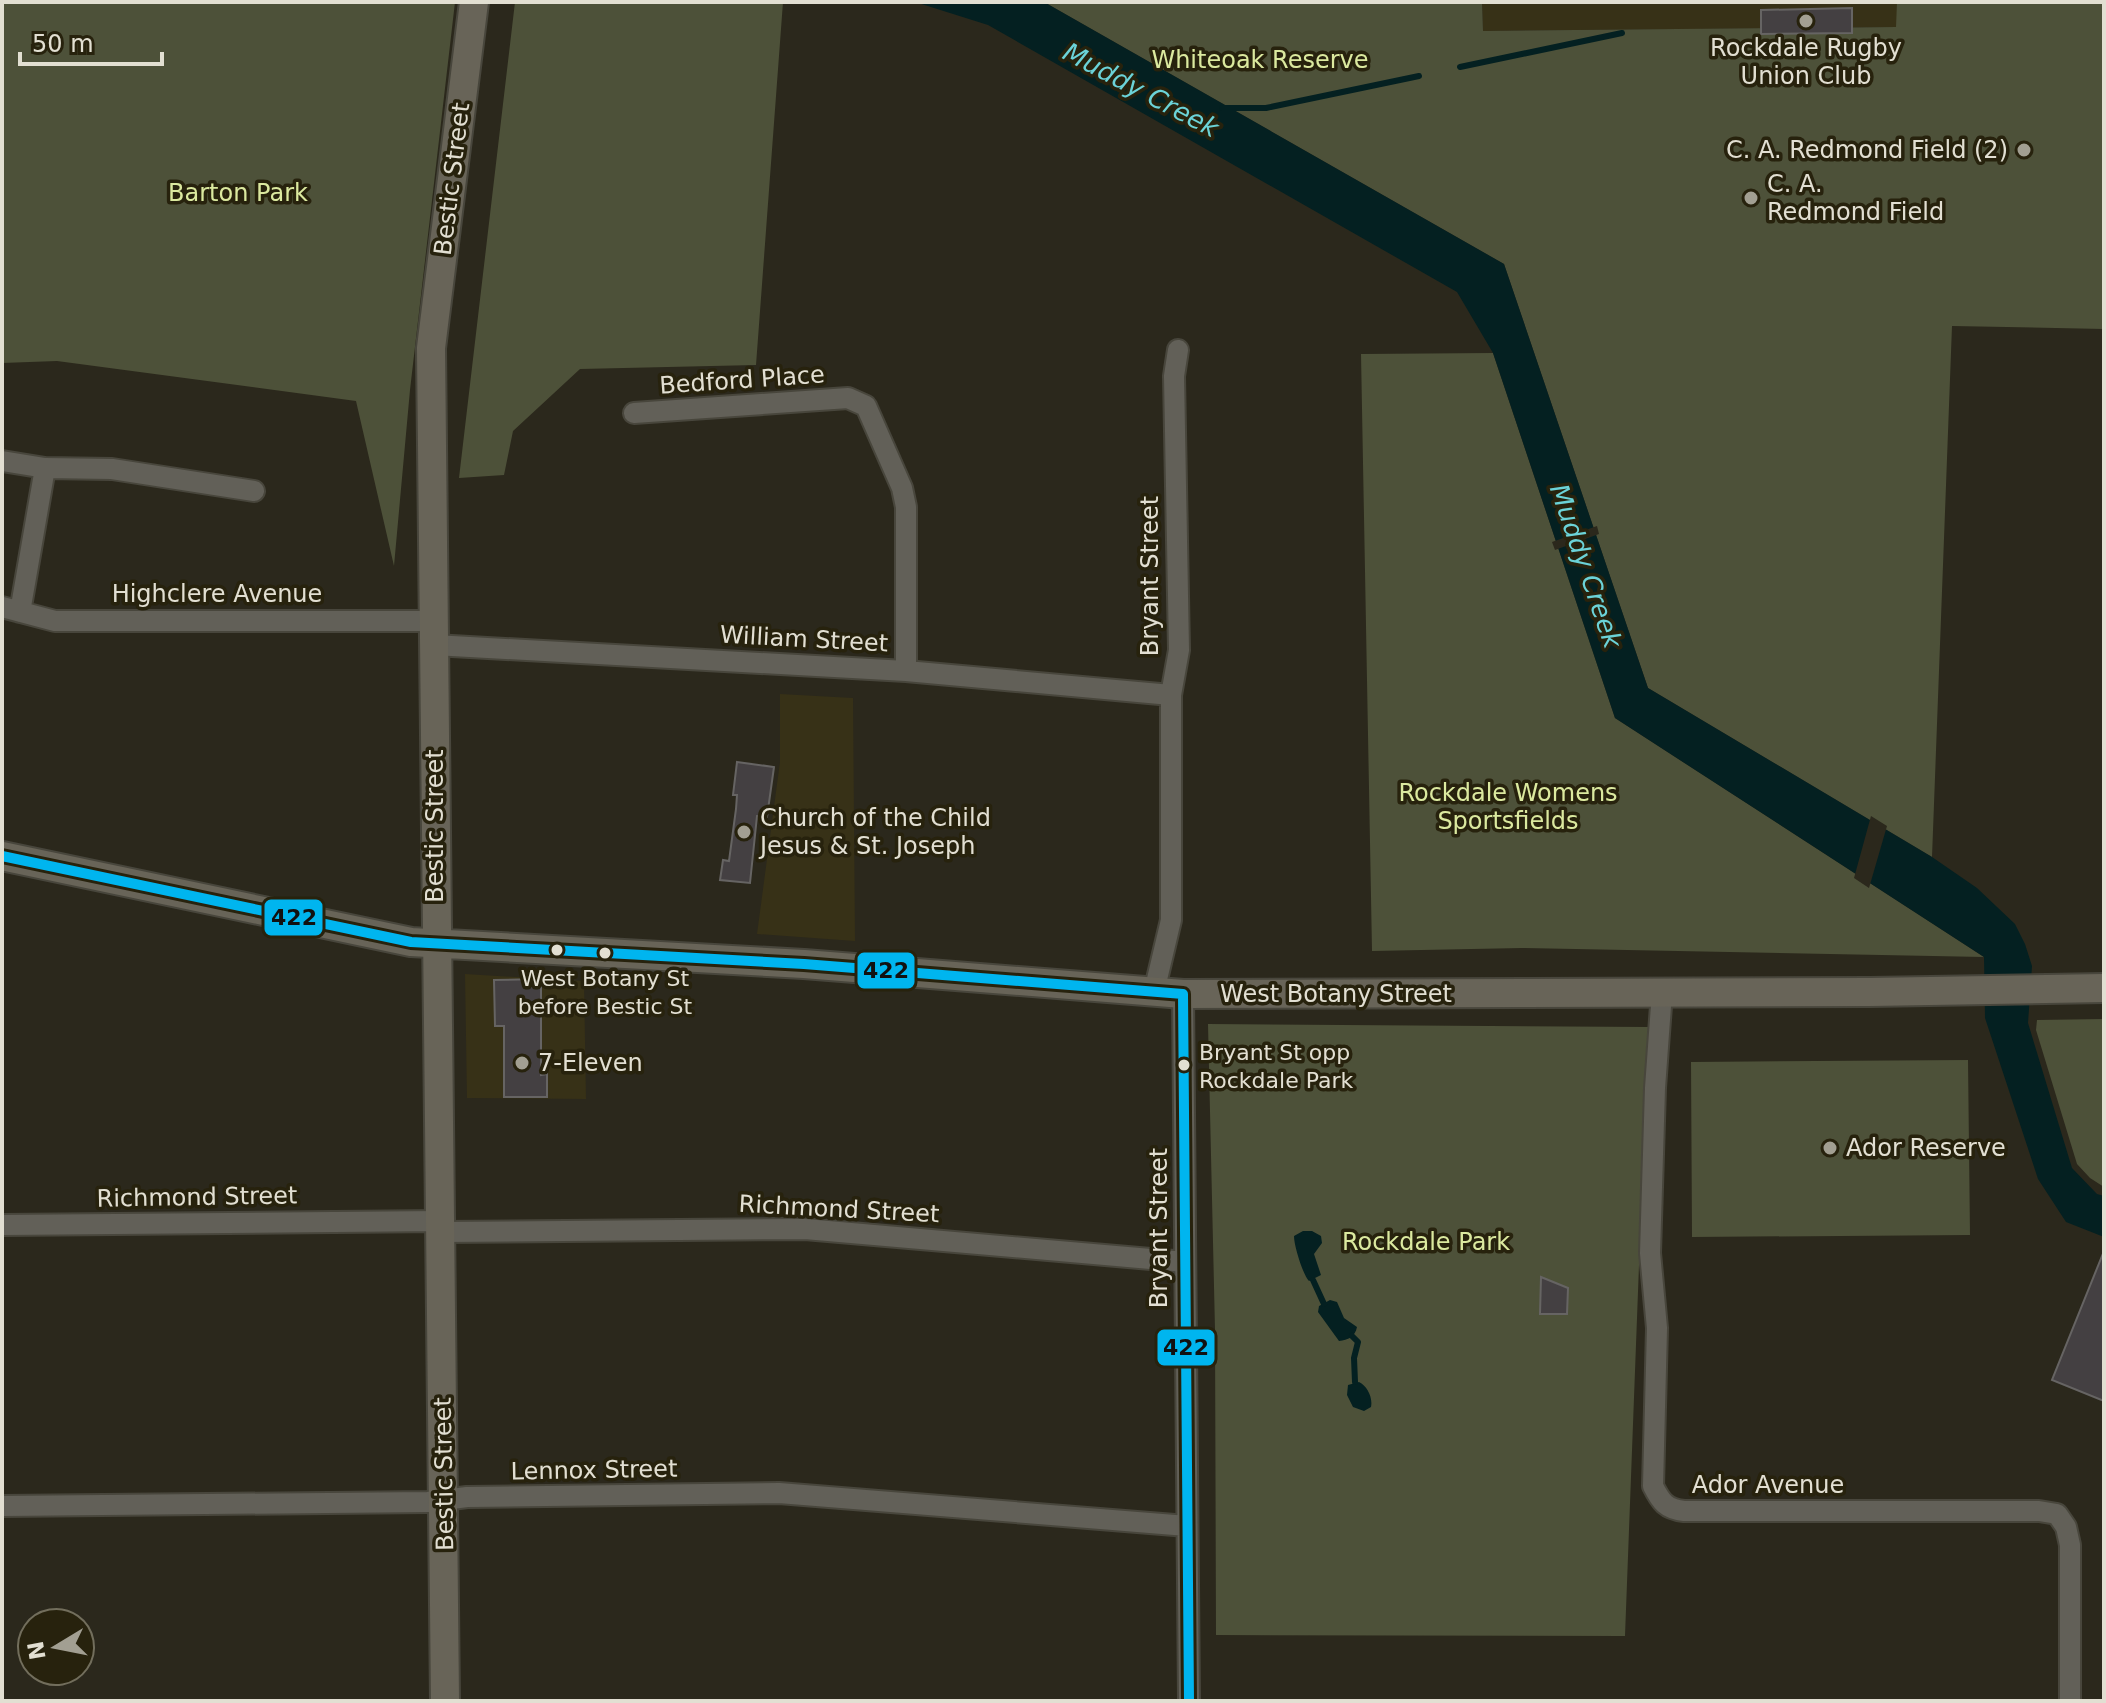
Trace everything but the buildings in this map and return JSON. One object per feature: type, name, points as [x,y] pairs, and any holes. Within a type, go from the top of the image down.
[{"type":"main road","name":"Bestic Street","points":[[445,1701],[431,348],[474,2]]},
{"type":"main road","name":"West Botany Street","points":[[2,856],[436,945],[804,964],[1183,994],[1870,992],[2104,988]]},
{"type":"street","name":"Bryant Street","points":[[1154,992],[1171,920],[1171,695],[1179,650],[1174,376],[1178,350]]},
{"type":"street","name":"Bedford Place","points":[[634,413],[848,398],[866,406],[902,488],[906,507],[906,671]]},
{"type":"street","points":[[2,461],[45,468],[112,469],[254,491]]},
{"type":"street","points":[[11,610],[45,468]]},
{"type":"street","name":"Highclere Avenue","points":[[11,610],[55,621],[433,633]]},
{"type":"street","name":"William Street","points":[[433,633],[1171,695]]},
{"type":"street","name":"Ador Avenue","points":[[1662,992],[1655,1088],[1650,1253],[1657,1328],[1653,1486],[1660,1501],[1670,1509],[1684,1511],[2039,1511],[2057,1514],[2066,1527],[2070,1545],[2070,1701]]},
{"type":"street","name":"Bryant Street","points":[[1183,994],[1189,1701]]},
{"type":"street","name":"Richmond Street","points":[[2,1225],[805,1229],[1185,1262]]},
{"type":"street","name":"Lennox Street","points":[[2,1506],[779,1493],[1187,1526]]},
{"type":"shaded area","points":[[1482,2],[1897,2],[1897,27],[1483,31]]},
{"type":"shaded area","points":[[780,694],[853,698],[855,941],[757,934],[780,762]]},
{"type":"shaded area","points":[[465,974],[584,981],[586,1099],[467,1098]]},
{"type":"green space","name":"Barton Park","points":[[2,2],[455,2],[410,390],[394,566],[356,401],[57,361],[2,363]]},
{"type":"green space","points":[[515,2],[783,2],[756,365],[580,369],[513,431],[504,475],[459,478]]},
{"type":"green space","name":"Whiteoak Reserve","points":[[1044,2],[1482,2],[1483,31],[1896,27],[1897,2],[2104,2],[2104,329],[1952,326],[1932,857],[1648,688],[1504,264]]},
{"type":"green space","name":"Rockdale Womens Sportsfields","points":[[1493,353],[1615,718],[1984,957],[1522,948],[1372,951],[1361,354]]},
{"type":"green space","points":[[2104,1019],[2104,1187],[2077,1164],[2036,1030],[2037,1020]]},
{"type":"green space","name":"Rockdale Park","points":[[1208,1024],[1648,1027],[1625,1636],[1216,1635],[1215,1330]]},
{"type":"green space","name":"Ador Reserve","points":[[1968,1060],[1970,1235],[1692,1237],[1691,1062]]},
{"type":"water","name":"Muddy Creek","points":[[915,2],[1044,2],[1504,264],[1648,688],[1932,857],[1977,888],[2015,924],[2032,966],[2028,1023],[2072,1168],[2097,1194],[2104,1196],[2104,1237],[2066,1222],[2038,1179],[1985,1018],[1984,957],[1615,718],[1493,353],[1457,292],[988,25]]},
{"type":"water","points":[[1303,1231],[1312,1231],[1321,1236],[1322,1243],[1314,1254],[1321,1275],[1309,1281],[1294,1241],[1294,1236]]},
{"type":"water","points":[[1330,1300],[1337,1302],[1344,1318],[1357,1327],[1348,1339],[1339,1341],[1318,1312],[1319,1306]]},
{"type":"water","points":[[1359,1382],[1367,1389],[1371,1399],[1371,1407],[1364,1411],[1353,1407],[1347,1395],[1348,1385]]},
{"type":"pier","points":[[1597,526],[1599,534],[1555,550],[1552,542]]},
{"type":"pier","points":[[1871,816],[1887,826],[1869,888],[1854,878]]},
{"type":"waterway","points":[[1460,67],[1622,33]]},
{"type":"waterway","name":"Muddy Creek","points":[[1222,108],[1266,108],[1419,76]]},
{"type":"waterway","points":[[1313,1280],[1324,1304]]},
{"type":"waterway","points":[[1352,1336],[1358,1342],[1354,1358],[1355,1382]]},
{"type":"transit line","name":"422","points":[[2,856],[411,942],[804,964],[1183,994]]},
{"type":"transit line","name":"422","points":[[1183,994],[1189,1701]]},
{"type":"place","name":"Rockdale Rugby Union Club","points":[[1806,21]]},
{"type":"place","name":"C. A. Redmond Field (2)","points":[[2024,150]]},
{"type":"place","name":"C. A. Redmond Field","points":[[1751,198]]},
{"type":"place","name":"Church of the Child Jesus & St. Joseph","points":[[744,832]]},
{"type":"place","name":"West Botany St before Bestic St","points":[[605,953]]},
{"type":"place","name":"7-Eleven","points":[[522,1063]]},
{"type":"place","name":"Bryant St opp Rockdale Park","points":[[1184,1065]]},
{"type":"place","name":"Ador Reserve","points":[[1830,1148]]}]
